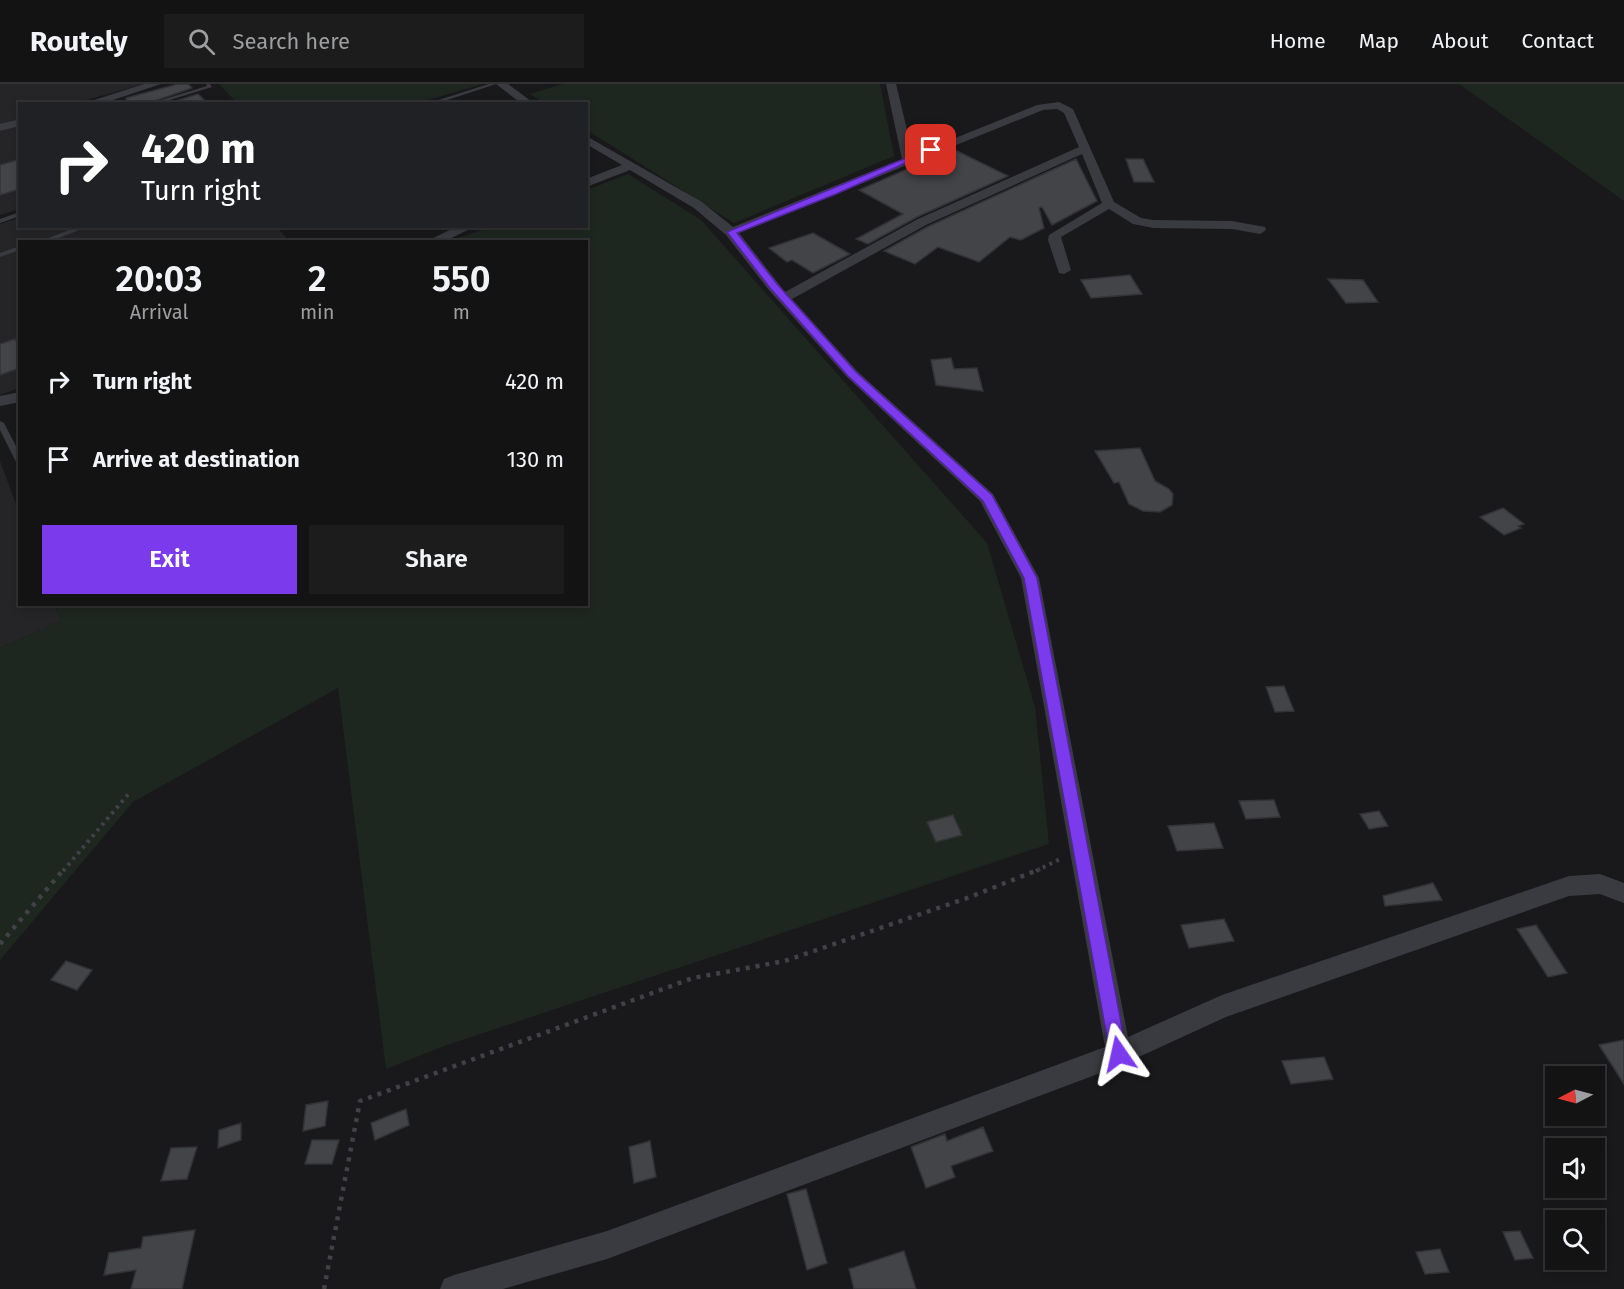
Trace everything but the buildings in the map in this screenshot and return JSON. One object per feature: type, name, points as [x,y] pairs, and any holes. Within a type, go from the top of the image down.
[{"type":"street","points":[[94,102],[156,84]]},
{"type":"street","points":[[501,84],[528,102]]},
{"type":"street","points":[[891,84],[908,159]]},
{"type":"street","points":[[731,232],[833,193],[908,159],[1050,105],[1059,105],[1069,111],[1108,204],[1137,221],[1154,224],[1232,225],[1260,230]]},
{"type":"street","points":[[0,128],[18,124]]},
{"type":"street","points":[[588,140],[698,205],[731,232],[784,298],[852,374],[987,498],[1030,578],[1119,1054]]},
{"type":"street","points":[[784,298],[922,222],[1085,148]]},
{"type":"street","points":[[588,182],[632,165]]},
{"type":"street","points":[[1064,270],[1054,235],[1108,204]]},
{"type":"street","points":[[436,240],[465,228]]},
{"type":"street","points":[[0,401],[18,397]]},
{"type":"street","points":[[454,1289],[607,1245],[1119,1054],[1222,1007],[1569,886],[1600,884],[1624,894]]},
{"type":"lane","points":[[157,102],[210,87],[208,84]]},
{"type":"lane","points":[[435,102],[494,84]]},
{"type":"lane","points":[[0,221],[18,215]]},
{"type":"lane","points":[[47,240],[81,228]]},
{"type":"lane","points":[[0,255],[18,250]]},
{"type":"lane","points":[[0,423],[18,458]]},
{"type":"path","points":[[0,944],[131,791]]},
{"type":"path","points":[[324,1289],[360,1101],[693,978],[785,961],[970,897],[1046,867],[1080,847]]},
{"type":"shaded area","points":[[0,84],[144,84],[79,102],[18,102],[18,119],[0,125]]},
{"type":"shaded area","points":[[219,84],[483,84],[420,102],[236,102]]},
{"type":"shaded area","points":[[563,84],[880,84],[894,156],[734,223],[588,131],[588,102],[542,102],[530,94]]},
{"type":"shaded area","points":[[1459,84],[1624,84],[1624,201]]},
{"type":"shaded area","points":[[18,126],[18,209],[0,215],[0,131]]},
{"type":"shaded area","points":[[628,174],[701,220],[987,543],[1035,707],[1049,844],[444,1046],[386,1069],[338,688],[133,802],[0,960],[0,648],[61,621],[55,606],[588,606],[588,240],[453,240],[487,228],[588,228],[588,190]]},
{"type":"shaded area","points":[[18,218],[18,228],[278,228],[288,240],[18,240],[18,388],[0,395],[0,224]]},
{"type":"shaded area","points":[[0,461],[18,509],[18,606],[55,606],[61,621],[0,648]]},
{"type":"route","points":[[931,150],[833,193],[731,232],[773,286],[852,374],[987,498],[1030,578],[1119,1054]]}]
